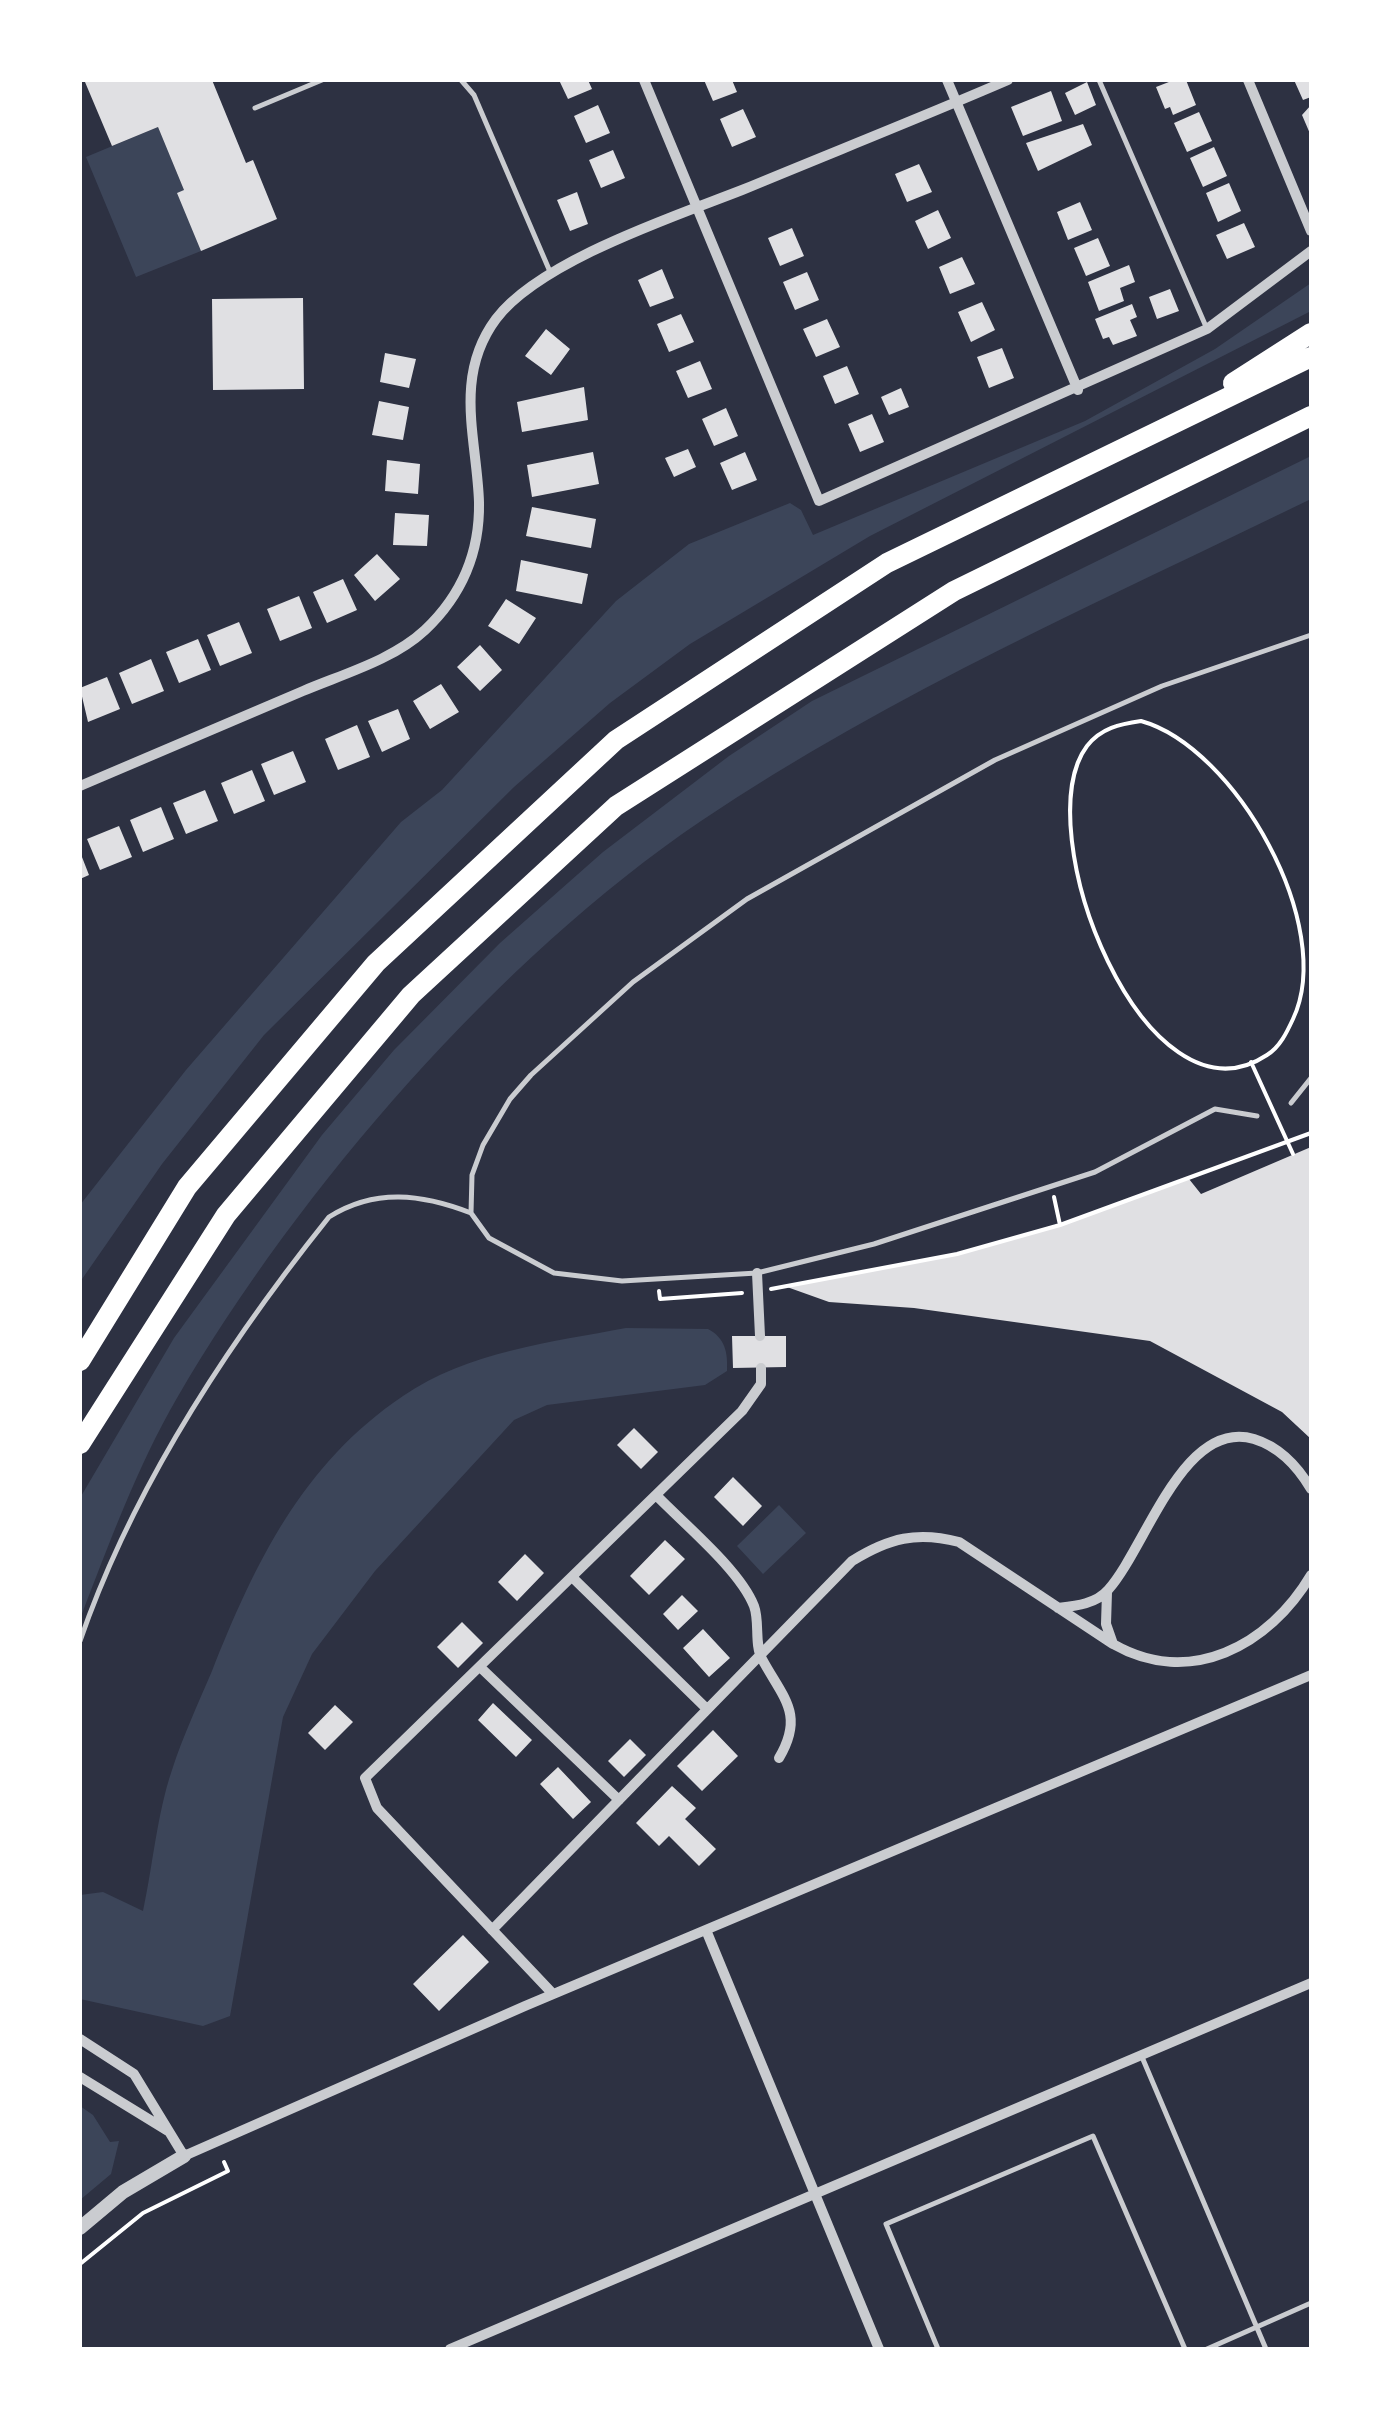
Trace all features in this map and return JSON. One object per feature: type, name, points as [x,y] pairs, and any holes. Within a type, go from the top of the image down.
[{"type":"highway","points":[[1157,432],[1311,333]]},
{"type":"highway","points":[[80,1362],[187,1187],[376,963],[616,740],[887,563],[1311,358]]},
{"type":"highway","points":[[80,1444],[226,1215],[412,994],[616,806],[954,591],[1311,416]]},
{"type":"street","points":[[644,80],[819,501],[1207,330],[1311,250]]},
{"type":"street","points":[[947,80],[1078,390]]},
{"type":"street","points":[[80,786],[374,661],[422,634],[458,592],[472,559],[479,528],[468,417],[478,351],[508,306],[551,274],[698,208],[1008,80]]},
{"type":"street","points":[[1248,80],[1311,230]]},
{"type":"street","points":[[757,1273],[760,1336]]},
{"type":"street","points":[[553,1994],[376,1808],[365,1778],[742,1411],[762,1384],[761,1368]]},
{"type":"street","points":[[1058,1608],[1096,1599],[1107,1592],[1184,1471],[1202,1448],[1223,1437],[1250,1438],[1275,1446],[1311,1489]]},
{"type":"street","points":[[656,1495],[745,1588],[755,1609],[760,1655],[787,1701],[792,1723],[792,1736],[779,1758]]},
{"type":"street","points":[[492,1930],[852,1561],[880,1544],[904,1536],[932,1535],[960,1542],[1112,1644],[1134,1656],[1170,1663],[1220,1657],[1269,1627],[1297,1598],[1311,1575]]},
{"type":"street","points":[[572,1577],[707,1710]]},
{"type":"street","points":[[1107,1592],[1106,1624],[1112,1644]]},
{"type":"street","points":[[480,1666],[619,1800]]},
{"type":"street","points":[[80,2228],[123,2192],[184,2156],[553,1994],[1311,1675]]},
{"type":"street","points":[[706,1930],[880,2349]]},
{"type":"street","points":[[450,2349],[814,2191],[1311,1983]]},
{"type":"street","points":[[80,2039],[134,2074],[184,2156]]},
{"type":"street","points":[[80,2078],[169,2131]]},
{"type":"lane","points":[[255,108],[322,80]]},
{"type":"lane","points":[[460,80],[474,96],[551,274]]},
{"type":"lane","points":[[1099,80],[1207,330]]},
{"type":"lane","points":[[1257,1116],[1215,1109],[1150,1146],[1052,1187],[874,1244],[757,1273],[600,1280],[554,1273],[489,1238],[471,1213],[472,1175],[483,1145],[510,1098],[538,1065],[632,982],[746,899],[995,760],[1162,686],[1311,635]]},
{"type":"lane","points":[[1291,1103],[1311,1078]]},
{"type":"lane","points":[[80,1641],[136,1514],[219,1364],[329,1217],[350,1204],[407,1196],[471,1213]]},
{"type":"lane","points":[[1140,2054],[1266,2349]]},
{"type":"lane","points":[[938,2349],[886,2224],[1093,2136],[1185,2349]]},
{"type":"lane","points":[[1206,2349],[1311,2303]]},
{"type":"path","points":[[1140,721],[1162,727],[1207,760],[1247,810],[1283,879],[1300,928],[1304,967],[1300,1004],[1284,1038],[1269,1055],[1251,1062],[1232,1068],[1211,1066],[1180,1053],[1158,1035],[1134,1009],[1095,933],[1082,889],[1072,804],[1084,749],[1118,724],[1140,721]]},
{"type":"path","points":[[1251,1062],[1293,1154]]},
{"type":"path","points":[[658,1280],[660,1300],[757,1292],[957,1254],[1060,1225],[1311,1134]]},
{"type":"path","points":[[1052,1187],[1060,1225]]},
{"type":"path","points":[[80,2264],[143,2213],[228,2171],[224,2162]]},
{"type":"shaded area","points":[[158,127],[184,190],[178,193],[201,251],[136,277],[86,157]]},
{"type":"shaded area","points":[[1311,283],[1311,311],[870,536],[690,644],[610,703],[514,787],[264,1035],[162,1164],[80,1282],[80,1205],[186,1070],[401,822],[442,790],[616,601],[689,544],[790,503],[801,510],[813,535],[1085,421],[1215,349]]},
{"type":"shaded area","points":[[1311,456],[1311,499],[1000,650],[848,730],[701,821],[626,876],[551,939],[409,1082],[282,1238],[177,1398],[124,1506],[80,1619],[80,1498],[174,1338],[322,1135],[394,1050],[500,943],[603,852],[729,756],[812,701]]},
{"type":"shaded area","points":[[626,1328],[708,1329],[724,1346],[727,1371],[705,1385],[547,1405],[514,1420],[375,1571],[312,1654],[283,1717],[230,2016],[203,2026],[80,1999],[80,1895],[103,1892],[143,1911],[163,1804],[181,1745],[246,1592],[286,1518],[310,1484],[368,1423],[428,1381],[511,1351]]},
{"type":"shaded area","points":[[779,1505],[806,1533],[763,1574],[737,1546]]},
{"type":"shaded area","points":[[80,2106],[93,2115],[110,2142],[119,2141],[111,2174],[80,2200]]},
{"type":"building","points":[[212,80],[246,163],[253,160],[277,219],[201,251],[177,193],[184,190],[158,127],[112,146],[85,82]]},
{"type":"building","points":[[559,80],[588,80],[592,89],[568,99]]},
{"type":"building","points":[[704,80],[732,80],[737,92],[713,101]]},
{"type":"building","points":[[1186,80],[1196,105],[1173,115],[1170,107],[1165,109],[1156,87]]},
{"type":"building","points":[[1294,80],[1311,80],[1311,97],[1303,100]]},
{"type":"building","points":[[1087,82],[1096,105],[1075,115],[1065,93]]},
{"type":"building","points":[[1051,91],[1062,121],[1023,136],[1011,107]]},
{"type":"building","points":[[598,105],[610,133],[586,143],[574,116]]},
{"type":"building","points":[[1311,105],[1311,136],[1302,115]]},
{"type":"building","points":[[743,109],[756,137],[732,147],[720,119]]},
{"type":"building","points":[[1199,112],[1212,141],[1187,152],[1174,123]]},
{"type":"building","points":[[1083,124],[1092,145],[1038,171],[1026,143]]},
{"type":"building","points":[[1214,147],[1227,176],[1203,187],[1190,158]]},
{"type":"building","points":[[613,150],[625,178],[601,188],[589,160]]},
{"type":"building","points":[[919,164],[932,192],[907,202],[895,174]]},
{"type":"building","points":[[1229,183],[1241,211],[1218,222],[1206,193]]},
{"type":"building","points":[[577,192],[588,224],[570,231],[557,200]]},
{"type":"building","points":[[1080,202],[1092,230],[1068,240],[1057,212]]},
{"type":"building","points":[[938,210],[951,238],[928,249],[915,221]]},
{"type":"building","points":[[1244,223],[1255,247],[1227,259],[1216,235]]},
{"type":"building","points":[[792,228],[804,256],[780,266],[768,238]]},
{"type":"building","points":[[1098,238],[1110,266],[1086,276],[1074,248]]},
{"type":"building","points":[[962,257],[975,284],[950,294],[939,267]]},
{"type":"building","points":[[1129,265],[1135,282],[1120,288],[1124,301],[1099,311],[1088,282]]},
{"type":"building","points":[[662,269],[674,298],[650,307],[638,280]]},
{"type":"building","points":[[807,272],[819,300],[795,310],[783,282]]},
{"type":"building","points":[[1170,289],[1179,311],[1157,319],[1149,297]]},
{"type":"building","points":[[303,298],[304,389],[213,390],[212,299]]},
{"type":"building","points":[[982,302],[995,330],[971,342],[958,312]]},
{"type":"building","points":[[1132,304],[1137,317],[1130,320],[1137,336],[1113,345],[1109,337],[1103,339],[1095,319]]},
{"type":"building","points":[[681,314],[694,342],[669,352],[657,324]]},
{"type":"building","points":[[827,319],[840,347],[816,357],[803,329]]},
{"type":"building","points":[[546,329],[570,349],[551,375],[525,356]]},
{"type":"building","points":[[1002,348],[1014,378],[989,388],[977,357]]},
{"type":"building","points":[[385,353],[416,359],[409,388],[380,382]]},
{"type":"building","points":[[700,361],[712,389],[688,398],[676,371]]},
{"type":"building","points":[[847,366],[859,394],[835,404],[823,376]]},
{"type":"building","points":[[584,387],[588,420],[522,432],[517,402]]},
{"type":"building","points":[[901,388],[909,407],[889,415],[881,397]]},
{"type":"building","points":[[379,401],[409,407],[403,440],[372,435]]},
{"type":"building","points":[[726,408],[738,436],[714,446],[702,419]]},
{"type":"building","points":[[872,414],[884,442],[860,452],[848,424]]},
{"type":"building","points":[[688,449],[696,467],[674,477],[665,458]]},
{"type":"building","points":[[593,452],[599,484],[532,497],[527,465]]},
{"type":"building","points":[[745,452],[757,480],[732,490],[720,463]]},
{"type":"building","points":[[387,460],[420,464],[418,494],[385,491]]},
{"type":"building","points":[[532,507],[596,519],[591,548],[526,536]]},
{"type":"building","points":[[395,513],[429,515],[427,546],[393,545]]},
{"type":"building","points":[[377,554],[400,579],[375,601],[354,575]]},
{"type":"building","points":[[521,560],[588,574],[582,604],[516,591]]},
{"type":"building","points":[[343,579],[357,610],[327,623],[313,592]]},
{"type":"building","points":[[299,596],[312,628],[280,641],[267,609]]},
{"type":"building","points":[[506,599],[536,618],[519,644],[488,626]]},
{"type":"building","points":[[239,622],[252,653],[220,666],[207,635]]},
{"type":"building","points":[[198,639],[211,670],[179,683],[166,652]]},
{"type":"building","points":[[480,645],[502,670],[480,691],[457,667]]},
{"type":"building","points":[[151,659],[164,691],[132,704],[119,673]]},
{"type":"building","points":[[107,677],[120,709],[88,722],[80,688]]},
{"type":"building","points":[[441,684],[459,712],[430,729],[413,701]]},
{"type":"building","points":[[398,709],[410,739],[382,752],[368,721]]},
{"type":"building","points":[[357,725],[370,757],[338,770],[325,739]]},
{"type":"building","points":[[293,751],[306,782],[274,795],[261,764]]},
{"type":"building","points":[[252,770],[265,801],[234,814],[221,783]]},
{"type":"building","points":[[205,790],[218,821],[186,834],[173,803]]},
{"type":"building","points":[[161,807],[174,839],[143,852],[130,820]]},
{"type":"building","points":[[119,826],[132,857],[100,870],[87,839]]},
{"type":"building","points":[[80,852],[89,875],[80,879]]},
{"type":"building","points":[[1311,1147],[1311,1439],[1282,1412],[1150,1341],[914,1308],[829,1302],[787,1287],[957,1254],[1060,1225],[1189,1179],[1201,1194]]},
{"type":"building","points":[[732,1336],[786,1336],[786,1367],[733,1368]]},
{"type":"building","points":[[634,1428],[658,1452],[641,1469],[617,1445]]},
{"type":"building","points":[[733,1477],[762,1506],[743,1526],[714,1497]]},
{"type":"building","points":[[665,1540],[685,1559],[649,1595],[630,1576]]},
{"type":"building","points":[[525,1554],[544,1573],[517,1601],[498,1582]]},
{"type":"building","points":[[682,1595],[698,1611],[678,1630],[663,1614]]},
{"type":"building","points":[[462,1622],[483,1643],[458,1668],[437,1647]]},
{"type":"building","points":[[703,1629],[730,1658],[709,1677],[683,1648]]},
{"type":"building","points":[[493,1703],[532,1740],[516,1757],[478,1720]]},
{"type":"building","points":[[335,1705],[353,1722],[325,1750],[308,1733]]},
{"type":"building","points":[[713,1730],[738,1756],[702,1791],[677,1766]]},
{"type":"building","points":[[630,1739],[646,1755],[624,1777],[608,1761]]},
{"type":"building","points":[[558,1767],[591,1802],[573,1819],[540,1784]]},
{"type":"building","points":[[672,1786],[696,1808],[685,1819],[716,1849],[699,1866],[669,1836],[659,1846],[636,1823]]},
{"type":"building","points":[[463,1935],[489,1962],[439,2011],[413,1984]]}]
